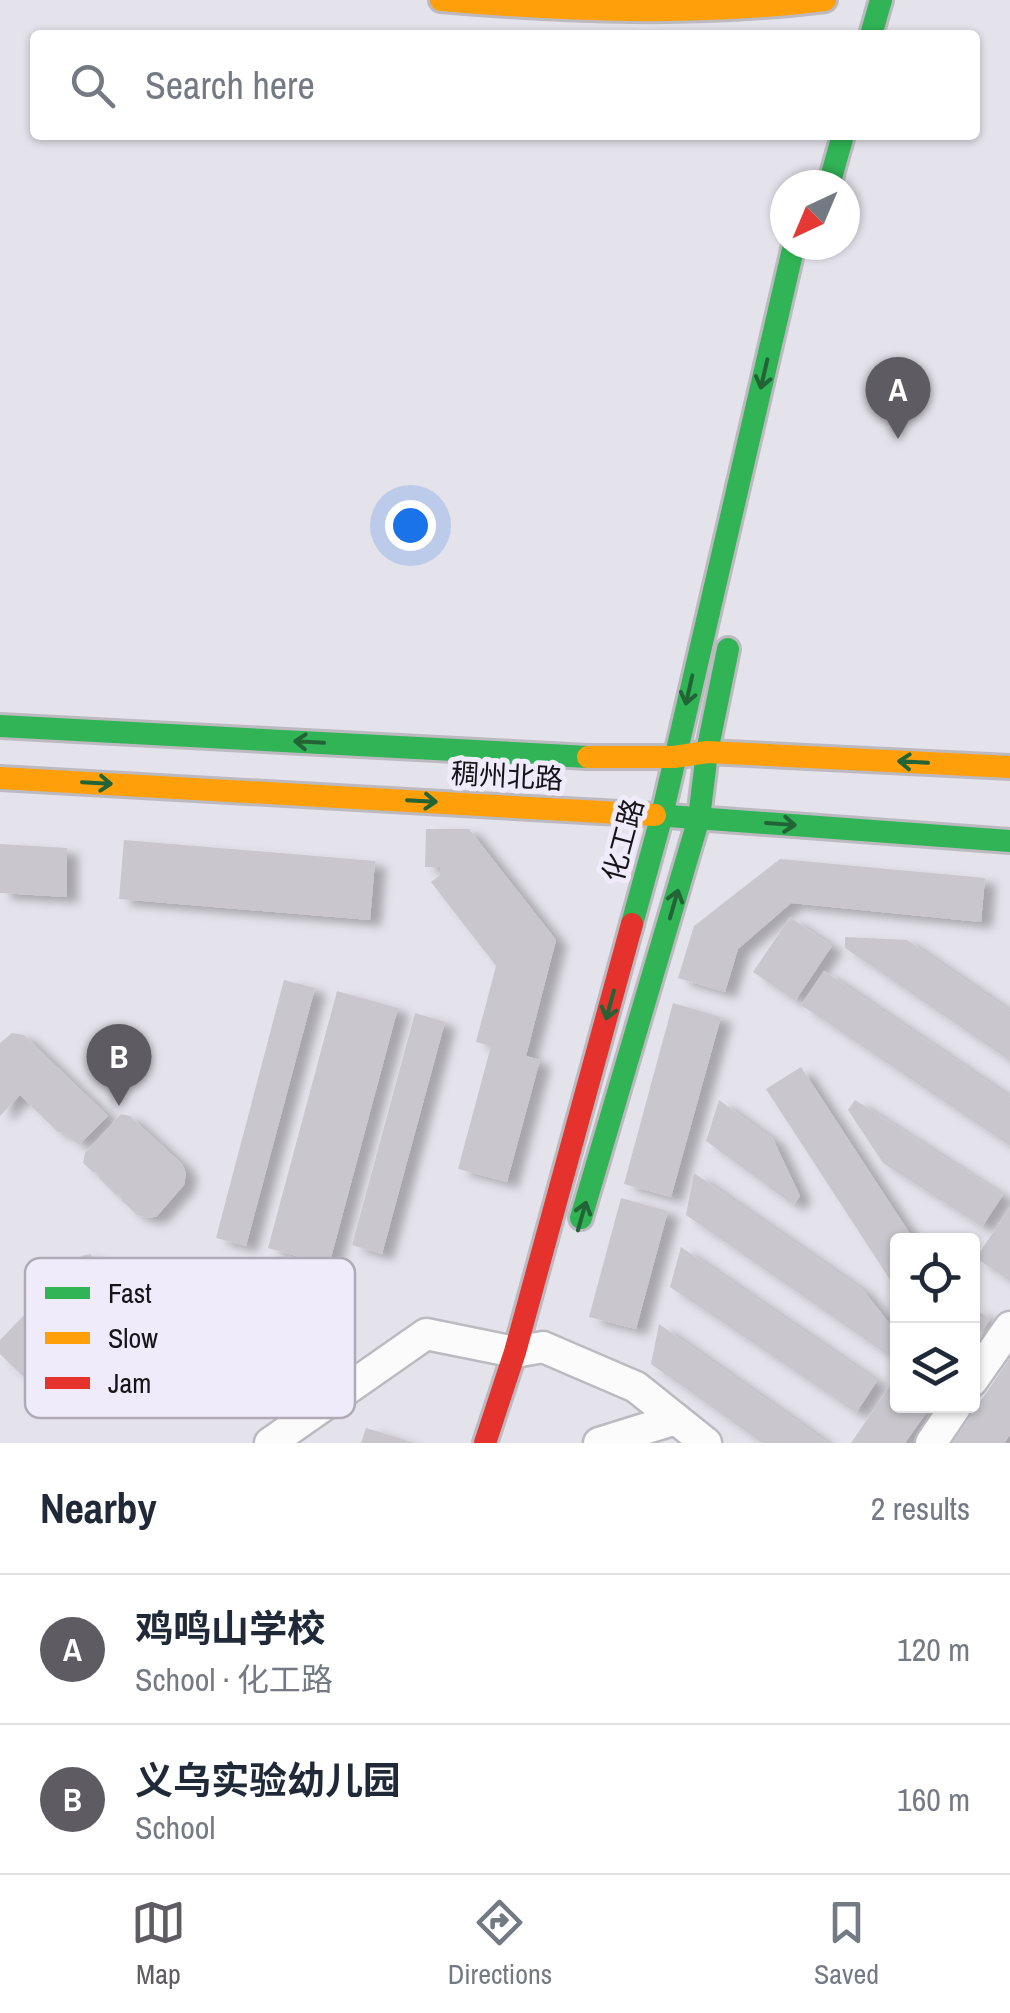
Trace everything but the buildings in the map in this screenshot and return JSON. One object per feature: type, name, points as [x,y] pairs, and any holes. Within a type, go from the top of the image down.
[{"type":"main road","points":[[442,0],[575,11],[773,8],[825,0]]},
{"type":"main road","points":[[873,30],[881,0]]},
{"type":"main road","points":[[812,170],[819,140]]},
{"type":"main road","points":[[833,170],[842,140]]},
{"type":"main road","name":"化工路","points":[[532,1379],[535,1342],[790,260]]},
{"type":"main road","points":[[759,499],[809,260]]},
{"type":"main road","points":[[576,1234],[700,818],[707,752],[731,635]]},
{"type":"main road","name":"稠州北路","points":[[0,726],[592,758],[674,757],[707,752],[1010,767]]},
{"type":"main road","name":"稠州北路","points":[[0,778],[662,814],[1010,840]]},
{"type":"main road","name":"化工路","points":[[485,1443],[535,1342]]},
{"type":"street","points":[[980,1370],[1010,1326]]},
{"type":"street","points":[[355,1384],[426,1334],[535,1342],[636,1388],[706,1443]]},
{"type":"street","points":[[930,1443],[951,1413]]},
{"type":"street","points":[[270,1443],[306,1418]]},
{"type":"street","points":[[598,1443],[676,1419]]},
{"type":"traffic: fast","points":[[872,30],[881,0]]},
{"type":"traffic: fast","points":[[833,170],[842,140]]},
{"type":"traffic: fast","points":[[632,924],[662,815],[791,260]]},
{"type":"traffic: fast","points":[[581,1218],[699,818],[707,752],[728,649]]},
{"type":"traffic: fast","points":[[0,726],[588,757]]},
{"type":"traffic: fast","points":[[655,815],[1010,841]]},
{"type":"traffic: slow","points":[[441,0],[633,10],[825,0]]},
{"type":"traffic: slow","points":[[588,757],[674,757],[707,752],[1010,767]]},
{"type":"traffic: slow","points":[[0,778],[655,815]]},
{"type":"traffic: jam","points":[[485,1443],[515,1352],[632,924]]},
{"type":"place","name":"鸡鸣山学校","points":[[898,439]]},
{"type":"place","name":"义乌实验幼儿园","points":[[119,1106]]}]
